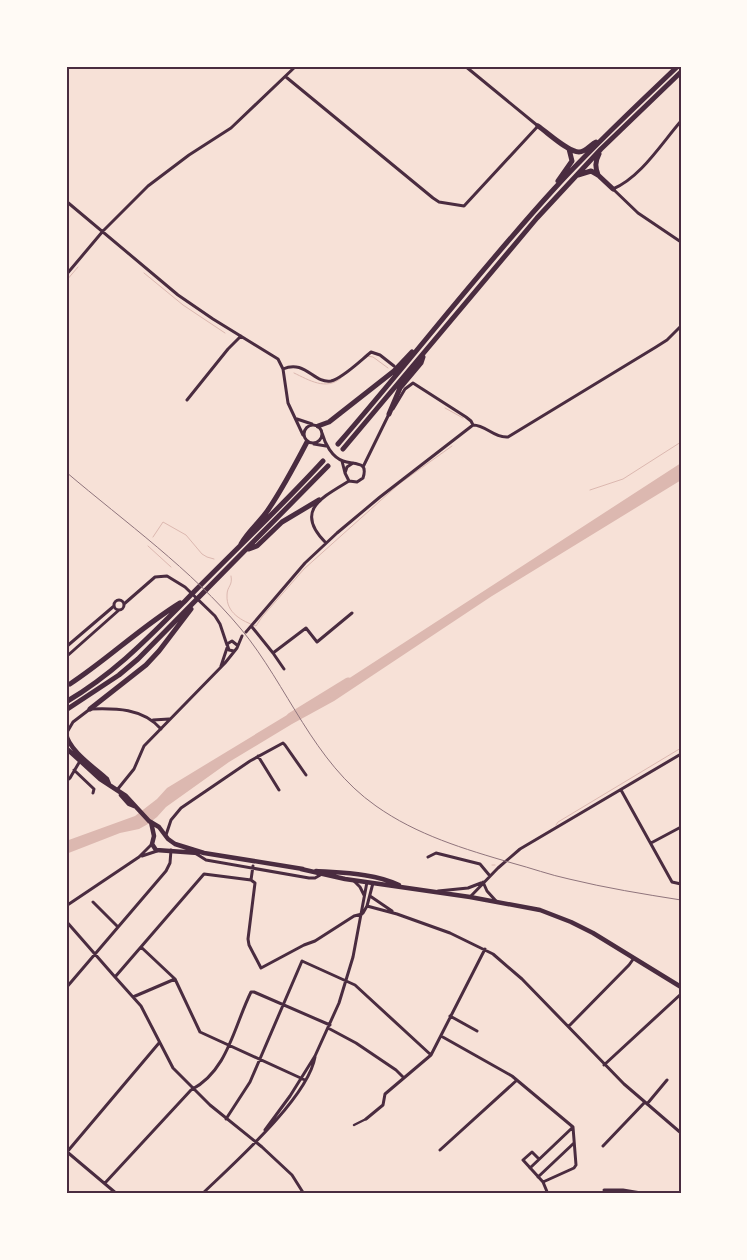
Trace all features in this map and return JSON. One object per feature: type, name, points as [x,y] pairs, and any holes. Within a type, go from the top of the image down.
[{"type":"highway","points":[[338,444],[499,251],[555,188],[601,139],[678,66]]},
{"type":"highway","points":[[343,449],[511,248],[575,176],[681,72]]},
{"type":"highway","points":[[538,126],[569,149],[579,152],[601,139]]},
{"type":"highway","points":[[555,188],[572,161],[569,149]]},
{"type":"highway","points":[[598,175],[595,167],[596,159],[602,149]]},
{"type":"highway","points":[[575,176],[591,172],[598,175],[613,189]]},
{"type":"highway","points":[[316,426],[329,422],[394,371],[409,354],[419,348]]},
{"type":"highway","points":[[389,414],[400,388],[420,363],[426,351]]},
{"type":"highway","points":[[238,549],[245,536],[269,508],[309,442]]},
{"type":"highway","points":[[66,702],[94,685],[133,654],[323,461]]},
{"type":"highway","points":[[66,710],[119,675],[159,639],[328,466]]},
{"type":"highway","points":[[246,551],[257,546],[282,522],[319,500]]},
{"type":"highway","points":[[90,709],[146,665],[175,632],[204,593]]},
{"type":"highway","points":[[68,685],[98,665],[142,628],[187,599]]},
{"type":"main road","points":[[66,735],[74,749],[107,779],[110,785]]},
{"type":"main road","points":[[66,748],[100,779],[131,801],[166,836],[178,844],[204,853]]},
{"type":"main road","points":[[150,820],[154,836],[152,844],[154,848],[159,850],[204,853],[302,869],[369,876],[389,880],[400,885]]},
{"type":"main road","points":[[154,836],[159,834],[166,836]]},
{"type":"main road","points":[[165,850],[169,844],[166,836]]},
{"type":"main road","points":[[302,869],[352,880],[470,896],[540,910],[571,922],[681,987]]},
{"type":"main road","points":[[367,882],[369,876]]},
{"type":"main road","points":[[373,883],[374,877]]},
{"type":"street","points":[[66,275],[103,231],[148,186],[189,155],[232,128],[296,66]]},
{"type":"street","points":[[286,77],[433,198],[439,202],[464,206],[538,126],[465,66]]},
{"type":"street","points":[[681,121],[634,177],[624,185],[613,189],[638,213],[681,242]]},
{"type":"street","points":[[66,200],[178,295],[281,362],[288,403],[303,435],[309,442],[326,446]]},
{"type":"street","points":[[246,632],[290,580],[351,520],[473,425],[479,426],[500,437],[510,436],[667,340],[681,326]]},
{"type":"street","points":[[187,400],[228,349],[241,336]]},
{"type":"street","points":[[283,370],[289,366],[298,367],[329,381],[340,376],[370,352],[380,354],[394,366]]},
{"type":"street","points":[[342,461],[345,474],[349,480],[357,482],[363,478],[363,467],[389,414],[398,403],[405,389],[414,383],[466,417],[473,425]]},
{"type":"street","points":[[296,419],[316,426],[322,433],[326,446],[342,461],[360,464],[363,467]]},
{"type":"street","points":[[303,435],[308,426],[316,426]]},
{"type":"street","points":[[309,442],[320,440],[322,433]]},
{"type":"street","points":[[345,474],[347,467],[353,463]]},
{"type":"street","points":[[326,543],[318,535],[310,520],[312,513],[319,500],[349,480]]},
{"type":"street","points":[[66,657],[123,608],[124,604],[155,577],[167,576],[185,587],[220,624],[227,647],[230,651],[234,651]]},
{"type":"street","points":[[66,647],[114,606],[118,600],[124,604]]},
{"type":"street","points":[[114,606],[119,610]]},
{"type":"street","points":[[273,653],[306,628],[317,642],[352,613]]},
{"type":"street","points":[[252,627],[284,669]]},
{"type":"street","points":[[224,633],[237,645]]},
{"type":"street","points":[[119,792],[134,769],[144,746],[221,666],[237,648],[242,636],[227,647],[221,666]]},
{"type":"street","points":[[66,735],[75,720],[90,709],[133,711],[150,719],[160,721],[171,718]]},
{"type":"street","points":[[150,719],[161,729]]},
{"type":"street","points":[[166,836],[171,820],[181,808],[258,756],[283,743],[306,775]]},
{"type":"street","points":[[470,896],[508,859],[520,850],[681,754]]},
{"type":"street","points":[[258,756],[279,790]]},
{"type":"street","points":[[66,781],[70,778],[80,761]]},
{"type":"street","points":[[74,770],[94,789],[93,794]]},
{"type":"street","points":[[621,790],[672,882],[681,884]]},
{"type":"street","points":[[651,843],[681,827]]},
{"type":"street","points":[[66,906],[139,857],[152,844]]},
{"type":"street","points":[[139,857],[159,850]]},
{"type":"street","points":[[66,988],[166,871],[170,863],[171,850]]},
{"type":"street","points":[[195,853],[206,860],[309,878],[315,878],[322,874]]},
{"type":"street","points":[[428,857],[436,853],[480,864],[490,876]]},
{"type":"street","points":[[251,880],[254,861]]},
{"type":"street","points":[[115,977],[202,875],[251,880],[254,882],[256,886],[248,931],[249,945],[262,968],[304,945],[315,942],[354,916],[362,914],[367,906],[373,883]]},
{"type":"street","points":[[352,880],[360,887],[364,896]]},
{"type":"street","points":[[202,1194],[256,1142],[303,1079],[329,1027],[346,980],[362,914],[367,882]]},
{"type":"street","points":[[435,891],[468,888],[483,882]]},
{"type":"street","points":[[483,882],[487,891],[496,901]]},
{"type":"street","points":[[370,896],[397,914]]},
{"type":"street","points":[[93,902],[118,927]]},
{"type":"street","points":[[367,906],[397,914],[450,933],[485,949],[512,968],[604,1065],[681,1133]]},
{"type":"street","points":[[66,921],[143,1009],[159,1044],[173,1068],[226,1119],[256,1142],[292,1176],[304,1194]]},
{"type":"street","points":[[141,946],[175,979],[200,1032],[303,1079]]},
{"type":"street","points":[[354,1125],[366,1119],[383,1104],[383,1096],[431,1055],[485,949]]},
{"type":"street","points":[[569,1026],[634,958]]},
{"type":"street","points":[[226,1119],[250,1082],[302,961],[355,985],[431,1055]]},
{"type":"street","points":[[133,997],[175,979]]},
{"type":"street","points":[[105,1183],[193,1089],[219,1066],[252,992],[283,1004],[329,1027],[396,1070],[404,1078]]},
{"type":"street","points":[[604,1065],[681,994]]},
{"type":"street","points":[[450,1016],[477,1031]]},
{"type":"street","points":[[441,1036],[517,1080],[573,1128],[576,1165],[574,1168],[543,1182]]},
{"type":"street","points":[[117,1194],[67,1151],[159,1044]]},
{"type":"street","points":[[440,1150],[517,1080]]},
{"type":"street","points":[[603,1146],[667,1080]]},
{"type":"street","points":[[530,1168],[573,1128]]},
{"type":"street","points":[[538,1177],[574,1143]]},
{"type":"street","points":[[539,1159],[532,1152],[523,1160],[543,1182],[548,1194]]},
{"type":"street","points":[[604,1190],[623,1190],[647,1194]]},
{"type":"shaded area","points":[[681,463],[681,480],[492,596],[334,701],[229,762],[166,807],[148,824],[139,829],[120,833],[66,854],[66,841],[135,816],[157,799],[167,788],[292,712],[304,711],[337,689],[348,679]]},
{"type":"waterway","points":[[66,281],[78,267]]},
{"type":"waterway","points":[[144,273],[183,305],[225,333]]},
{"type":"waterway","points":[[367,356],[373,357],[388,368]]},
{"type":"waterway","points":[[294,373],[323,384],[329,384],[341,378]]},
{"type":"waterway","points":[[445,408],[463,418]]},
{"type":"waterway","points":[[590,490],[623,479],[681,442]]},
{"type":"waterway","points":[[231,576],[227,595],[229,607],[240,619],[256,626],[304,569],[399,484],[452,446]]},
{"type":"waterway","points":[[153,537],[163,522],[186,535],[202,554],[214,559]]},
{"type":"waterway","points":[[148,546],[171,567]]},
{"type":"waterway","points":[[291,717],[348,682]]},
{"type":"waterway","points":[[556,825],[558,822],[681,748]]},
{"type":"railway","points":[[66,472],[179,566],[222,607],[258,651],[302,722],[335,768],[354,788],[376,806],[424,833],[476,852],[562,877],[611,888],[681,900]]}]
